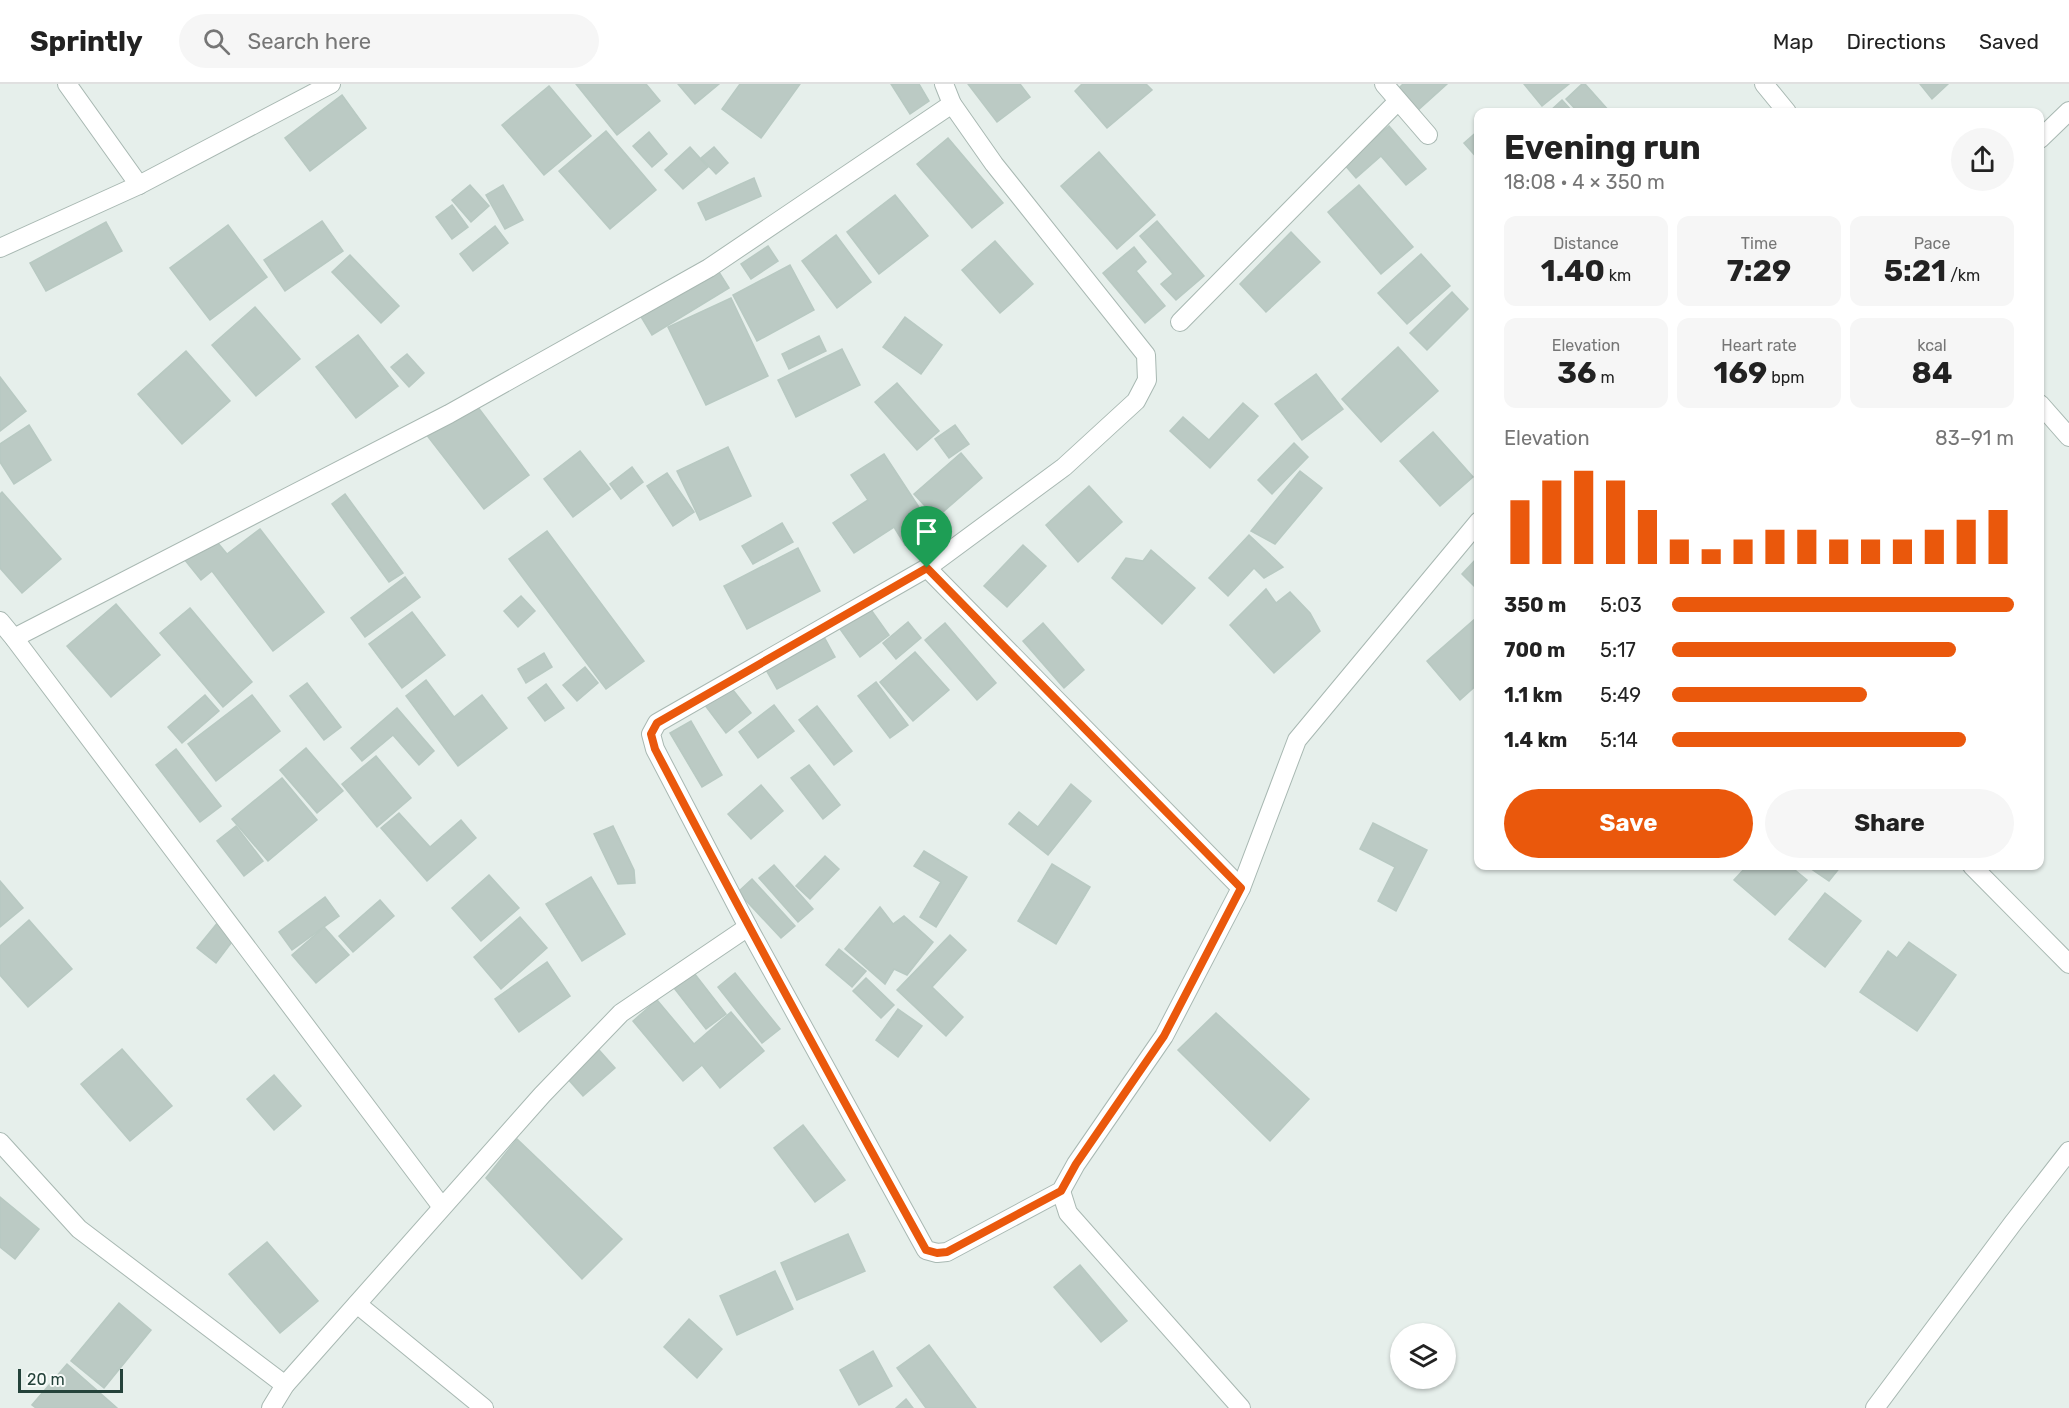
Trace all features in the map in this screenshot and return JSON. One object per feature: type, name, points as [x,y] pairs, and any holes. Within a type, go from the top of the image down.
[{"type":"street","points":[[67,84],[139,185]]},
{"type":"street","points":[[0,248],[139,185],[331,84]]},
{"type":"street","points":[[944,84],[952,104],[994,164],[1146,356],[1147,380],[1136,401],[1064,467],[927,568],[657,723],[651,734],[655,749],[748,927],[926,1250],[937,1253],[947,1252],[1061,1191],[1076,1164],[1164,1036],[1241,888],[1297,740],[1474,527]]},
{"type":"street","points":[[1383,84],[1428,135]]},
{"type":"street","points":[[1764,84],[1783,108]]},
{"type":"street","points":[[1180,322],[1398,100]]},
{"type":"street","points":[[14,638],[449,414],[709,268],[952,104]]},
{"type":"street","points":[[2044,135],[2069,111]]},
{"type":"street","points":[[2044,409],[2069,437]]},
{"type":"street","points":[[927,568],[1241,888]]},
{"type":"street","points":[[0,621],[442,1207]]},
{"type":"street","points":[[1976,870],[2069,964]]},
{"type":"street","points":[[271,1408],[285,1385],[442,1207],[542,1095],[621,1013],[748,927]]},
{"type":"street","points":[[0,1142],[79,1229],[285,1385]]},
{"type":"street","points":[[1875,1408],[2069,1151]]},
{"type":"street","points":[[1061,1191],[1068,1213],[1240,1408]]},
{"type":"street","points":[[357,1304],[484,1408]]},
{"type":"building","points":[[576,84],[646,84],[660,101],[617,135]]},
{"type":"building","points":[[678,84],[719,84],[695,104]]},
{"type":"building","points":[[740,84],[800,84],[761,138],[722,109]]},
{"type":"building","points":[[891,84],[919,84],[929,101],[910,114]]},
{"type":"building","points":[[968,84],[1020,84],[1030,97],[997,122]]},
{"type":"building","points":[[1082,84],[1146,84],[1152,90],[1107,128],[1075,91]]},
{"type":"building","points":[[1403,84],[1447,84],[1416,112],[1397,90]]},
{"type":"building","points":[[1524,84],[1569,84],[1542,106]]},
{"type":"building","points":[[1582,84],[1585,84],[1606,108],[1574,108],[1566,99]]},
{"type":"building","points":[[1920,84],[1948,84],[1932,99]]},
{"type":"building","points":[[549,86],[591,136],[544,175],[502,125]]},
{"type":"building","points":[[342,95],[366,128],[310,171],[285,138]]},
{"type":"building","points":[[1562,100],[1569,108],[1553,108]]},
{"type":"building","points":[[1389,126],[1426,169],[1406,185],[1381,156],[1356,178],[1344,164]]},
{"type":"building","points":[[606,131],[656,190],[610,229],[559,171]]},
{"type":"building","points":[[649,132],[667,154],[652,167],[633,146]]},
{"type":"building","points":[[1474,134],[1474,154],[1464,143]]},
{"type":"building","points":[[948,138],[1003,203],[972,228],[917,164]]},
{"type":"building","points":[[690,147],[708,167],[683,189],[665,170]]},
{"type":"building","points":[[714,147],[728,163],[716,174],[701,158]]},
{"type":"building","points":[[1099,152],[1155,215],[1117,249],[1061,186]]},
{"type":"building","points":[[754,178],[761,196],[706,220],[698,203]]},
{"type":"building","points":[[470,185],[489,206],[471,222],[452,200]]},
{"type":"building","points":[[503,185],[523,220],[505,229],[486,195]]},
{"type":"building","points":[[1359,185],[1413,247],[1381,274],[1328,212]]},
{"type":"building","points":[[895,195],[928,236],[879,274],[847,232]]},
{"type":"building","points":[[452,205],[468,227],[452,239],[436,217]]},
{"type":"building","points":[[322,221],[343,251],[285,291],[264,260]]},
{"type":"building","points":[[1157,221],[1204,276],[1176,300],[1161,284],[1173,274],[1140,236]]},
{"type":"building","points":[[106,222],[122,251],[46,291],[30,263]]},
{"type":"building","points":[[228,225],[267,277],[210,320],[170,268]]},
{"type":"building","points":[[495,226],[508,243],[473,271],[460,254]]},
{"type":"building","points":[[1291,232],[1320,262],[1266,312],[1240,284]]},
{"type":"building","points":[[836,235],[871,282],[837,308],[802,261]]},
{"type":"building","points":[[995,241],[1033,284],[1000,313],[962,270]]},
{"type":"building","points":[[768,246],[778,261],[751,279],[741,264]]},
{"type":"building","points":[[1134,247],[1146,262],[1136,271],[1165,306],[1145,323],[1103,273]]},
{"type":"building","points":[[1421,254],[1450,286],[1407,324],[1378,293]]},
{"type":"building","points":[[350,255],[399,306],[381,323],[332,272]]},
{"type":"building","points":[[790,265],[814,310],[757,341],[733,295]]},
{"type":"building","points":[[717,269],[729,288],[652,335],[640,315]]},
{"type":"building","points":[[1452,292],[1468,309],[1427,350],[1410,333]]},
{"type":"building","points":[[731,298],[768,376],[706,405],[668,327]]},
{"type":"building","points":[[255,307],[300,359],[256,396],[212,345]]},
{"type":"building","points":[[905,317],[942,345],[921,374],[883,347]]},
{"type":"building","points":[[358,335],[398,386],[356,418],[316,367]]},
{"type":"building","points":[[819,336],[826,351],[789,369],[782,354]]},
{"type":"building","points":[[1398,347],[1438,391],[1381,442],[1342,399]]},
{"type":"building","points":[[842,349],[860,385],[796,417],[778,380]]},
{"type":"building","points":[[186,351],[230,401],[182,444],[138,394]]},
{"type":"building","points":[[407,354],[424,373],[409,387],[391,367]]},
{"type":"building","points":[[1316,374],[1343,409],[1302,440],[1275,404]]},
{"type":"building","points":[[0,377],[26,411],[0,431]]},
{"type":"building","points":[[897,383],[939,431],[917,450],[875,402]]},
{"type":"building","points":[[468,394],[529,475],[484,509],[422,429]]},
{"type":"building","points":[[1243,403],[1258,416],[1210,468],[1170,431],[1183,417],[1209,440]]},
{"type":"building","points":[[29,425],[51,460],[14,484],[0,462],[0,444]]},
{"type":"building","points":[[955,425],[969,444],[949,458],[935,439]]},
{"type":"building","points":[[1433,432],[1473,477],[1440,506],[1400,461]]},
{"type":"building","points":[[1294,443],[1308,457],[1272,494],[1258,480]]},
{"type":"building","points":[[728,447],[751,496],[700,520],[677,471]]},
{"type":"building","points":[[580,451],[610,489],[573,517],[544,479]]},
{"type":"building","points":[[961,453],[982,478],[936,518],[914,494]]},
{"type":"building","points":[[884,454],[932,527],[905,545],[894,527],[854,553],[833,523],[868,500],[851,475]]},
{"type":"building","points":[[632,467],[643,482],[621,499],[610,484]]},
{"type":"building","points":[[1300,471],[1322,488],[1275,544],[1251,531]]},
{"type":"building","points":[[667,473],[694,512],[673,526],[647,486]]},
{"type":"building","points":[[1089,486],[1122,522],[1078,562],[1046,525]]},
{"type":"building","points":[[2,492],[61,559],[22,593],[0,568],[0,494]]},
{"type":"building","points":[[345,494],[403,573],[389,582],[332,504]]},
{"type":"building","points":[[782,523],[793,542],[753,564],[742,546]]},
{"type":"building","points":[[260,529],[324,612],[273,651],[212,571],[201,580],[184,559],[213,537],[227,554]]},
{"type":"building","points":[[547,531],[644,661],[606,689],[509,559]]},
{"type":"building","points":[[1249,535],[1283,567],[1264,578],[1254,568],[1228,596],[1209,578]]},
{"type":"building","points":[[1023,545],[1046,566],[1007,607],[984,586]]},
{"type":"building","points":[[798,548],[820,591],[747,629],[724,586]]},
{"type":"building","points":[[1151,550],[1195,588],[1162,624],[1112,578],[1126,558],[1143,561]]},
{"type":"building","points":[[1474,561],[1474,586],[1462,574]]},
{"type":"building","points":[[405,577],[420,597],[365,637],[351,618]]},
{"type":"building","points":[[1266,589],[1276,603],[1290,592],[1310,613],[1320,631],[1274,673],[1230,625]]},
{"type":"building","points":[[521,596],[535,611],[518,627],[504,611]]},
{"type":"building","points":[[116,604],[160,655],[111,697],[67,646]]},
{"type":"building","points":[[869,607],[889,635],[860,657],[840,629]]},
{"type":"building","points":[[190,608],[252,682],[223,707],[160,633]]},
{"type":"building","points":[[412,612],[445,655],[402,688],[369,644]]},
{"type":"building","points":[[1474,620],[1474,687],[1460,700],[1427,661]]},
{"type":"building","points":[[908,622],[921,638],[896,659],[883,643]]},
{"type":"building","points":[[945,623],[996,683],[977,700],[925,640]]},
{"type":"building","points":[[1043,623],[1084,670],[1064,688],[1023,641]]},
{"type":"building","points":[[823,635],[835,657],[777,689],[765,668]]},
{"type":"building","points":[[915,652],[949,690],[913,721],[880,682]]},
{"type":"building","points":[[544,653],[552,667],[526,683],[518,669]]},
{"type":"building","points":[[585,667],[598,683],[577,701],[563,685]]},
{"type":"building","points":[[426,680],[454,717],[482,695],[507,728],[458,766],[406,696]]},
{"type":"building","points":[[876,682],[908,725],[890,738],[858,696]]},
{"type":"building","points":[[307,683],[341,727],[324,740],[290,696]]},
{"type":"building","points":[[546,684],[564,708],[545,721],[528,698]]},
{"type":"building","points":[[729,685],[751,713],[726,733],[704,704]]},
{"type":"building","points":[[205,695],[219,711],[182,743],[168,727]]},
{"type":"building","points":[[252,695],[280,731],[216,781],[188,744]]},
{"type":"building","points":[[774,705],[794,731],[758,758],[739,732]]},
{"type":"building","points":[[817,706],[852,751],[834,765],[799,720]]},
{"type":"building","points":[[397,708],[434,751],[419,765],[393,735],[362,761],[351,748]]},
{"type":"building","points":[[691,721],[722,775],[702,787],[670,733]]},
{"type":"building","points":[[306,748],[343,791],[317,813],[280,770]]},
{"type":"building","points":[[176,749],[221,806],[200,822],[156,765]]},
{"type":"building","points":[[376,756],[411,798],[377,827],[342,784]]},
{"type":"building","points":[[809,765],[840,805],[823,819],[791,778]]},
{"type":"building","points":[[282,778],[317,820],[268,861],[232,819]]},
{"type":"building","points":[[1071,784],[1091,801],[1048,855],[1009,824],[1019,812],[1038,827]]},
{"type":"building","points":[[761,785],[783,811],[751,839],[728,814]]},
{"type":"building","points":[[399,813],[430,847],[461,820],[476,838],[427,881],[381,828]]},
{"type":"building","points":[[1373,823],[1427,850],[1396,911],[1378,901],[1395,867],[1360,849]]},
{"type":"building","points":[[236,826],[263,861],[244,876],[217,841]]},
{"type":"building","points":[[613,826],[634,870],[635,883],[618,884],[594,834]]},
{"type":"building","points":[[924,851],[967,877],[936,927],[920,917],[941,882],[914,866]]},
{"type":"building","points":[[825,856],[839,869],[810,899],[796,886]]},
{"type":"building","points":[[1052,864],[1090,887],[1056,944],[1018,921]]},
{"type":"building","points":[[774,865],[813,909],[798,922],[759,878]]},
{"type":"building","points":[[1743,870],[1795,870],[1807,880],[1775,915],[1734,880]]},
{"type":"building","points":[[1813,870],[1838,870],[1829,881]]},
{"type":"building","points":[[489,875],[519,908],[481,941],[452,908]]},
{"type":"building","points":[[591,877],[625,934],[582,961],[546,904]]},
{"type":"building","points":[[752,879],[795,926],[781,938],[738,892]]},
{"type":"building","points":[[0,881],[23,908],[0,927]]},
{"type":"building","points":[[1825,893],[1861,921],[1825,967],[1789,939]]},
{"type":"building","points":[[325,897],[339,916],[292,950],[279,932]]},
{"type":"building","points":[[380,900],[394,916],[353,952],[339,936]]},
{"type":"building","points":[[880,907],[893,924],[904,916],[933,942],[907,975],[894,969],[885,984],[845,949]]},
{"type":"building","points":[[223,916],[241,930],[216,963],[197,948]]},
{"type":"building","points":[[520,917],[547,948],[501,989],[474,957]]},
{"type":"building","points":[[29,920],[72,969],[28,1007],[0,975],[0,946]]},
{"type":"building","points":[[324,927],[349,955],[316,983],[292,955]]},
{"type":"building","points":[[950,935],[966,950],[932,987],[963,1017],[946,1036],[897,990]]},
{"type":"building","points":[[1909,942],[1956,975],[1917,1031],[1860,992],[1888,951],[1897,958]]},
{"type":"building","points":[[839,949],[866,971],[852,987],[826,965]]},
{"type":"building","points":[[547,962],[570,996],[519,1032],[495,999]]},
{"type":"building","points":[[694,973],[726,1014],[706,1029],[674,988]]},
{"type":"building","points":[[735,973],[780,1029],[762,1043],[718,987]]},
{"type":"building","points":[[866,978],[894,1005],[881,1018],[853,991]]},
{"type":"building","points":[[657,1000],[694,1044],[731,1012],[764,1051],[720,1088],[702,1065],[683,1081],[633,1021]]},
{"type":"building","points":[[898,1009],[922,1026],[898,1057],[876,1040]]},
{"type":"building","points":[[1216,1013],[1309,1099],[1270,1141],[1178,1050]]},
{"type":"building","points":[[122,1049],[172,1106],[130,1141],[81,1084]]},
{"type":"building","points":[[599,1050],[615,1068],[583,1096],[567,1078]]},
{"type":"building","points":[[274,1075],[301,1106],[274,1130],[247,1099]]},
{"type":"building","points":[[803,1125],[845,1180],[815,1202],[774,1148]]},
{"type":"building","points":[[517,1139],[622,1239],[582,1279],[486,1178]]},
{"type":"building","points":[[0,1197],[39,1229],[15,1259],[0,1247]]},
{"type":"building","points":[[848,1234],[865,1271],[797,1300],[781,1263]]},
{"type":"building","points":[[267,1242],[318,1301],[280,1333],[229,1274]]},
{"type":"building","points":[[1080,1265],[1127,1321],[1101,1342],[1054,1287]]},
{"type":"building","points":[[775,1271],[793,1309],[737,1335],[720,1296]]},
{"type":"building","points":[[119,1303],[151,1330],[104,1388],[71,1361]]},
{"type":"building","points":[[689,1319],[722,1349],[697,1378],[664,1347]]},
{"type":"building","points":[[929,1345],[976,1408],[926,1408],[897,1368]]},
{"type":"building","points":[[873,1351],[892,1386],[859,1405],[840,1370]]},
{"type":"building","points":[[67,1364],[117,1408],[36,1408],[32,1405]]},
{"type":"building","points":[[906,1399],[913,1408],[896,1408]]},
{"type":"route","points":[[927,568],[1241,888],[1164,1036],[1076,1164],[1061,1191],[947,1252],[937,1253],[926,1250],[748,927],[655,749],[651,734],[657,723],[927,568]]}]
